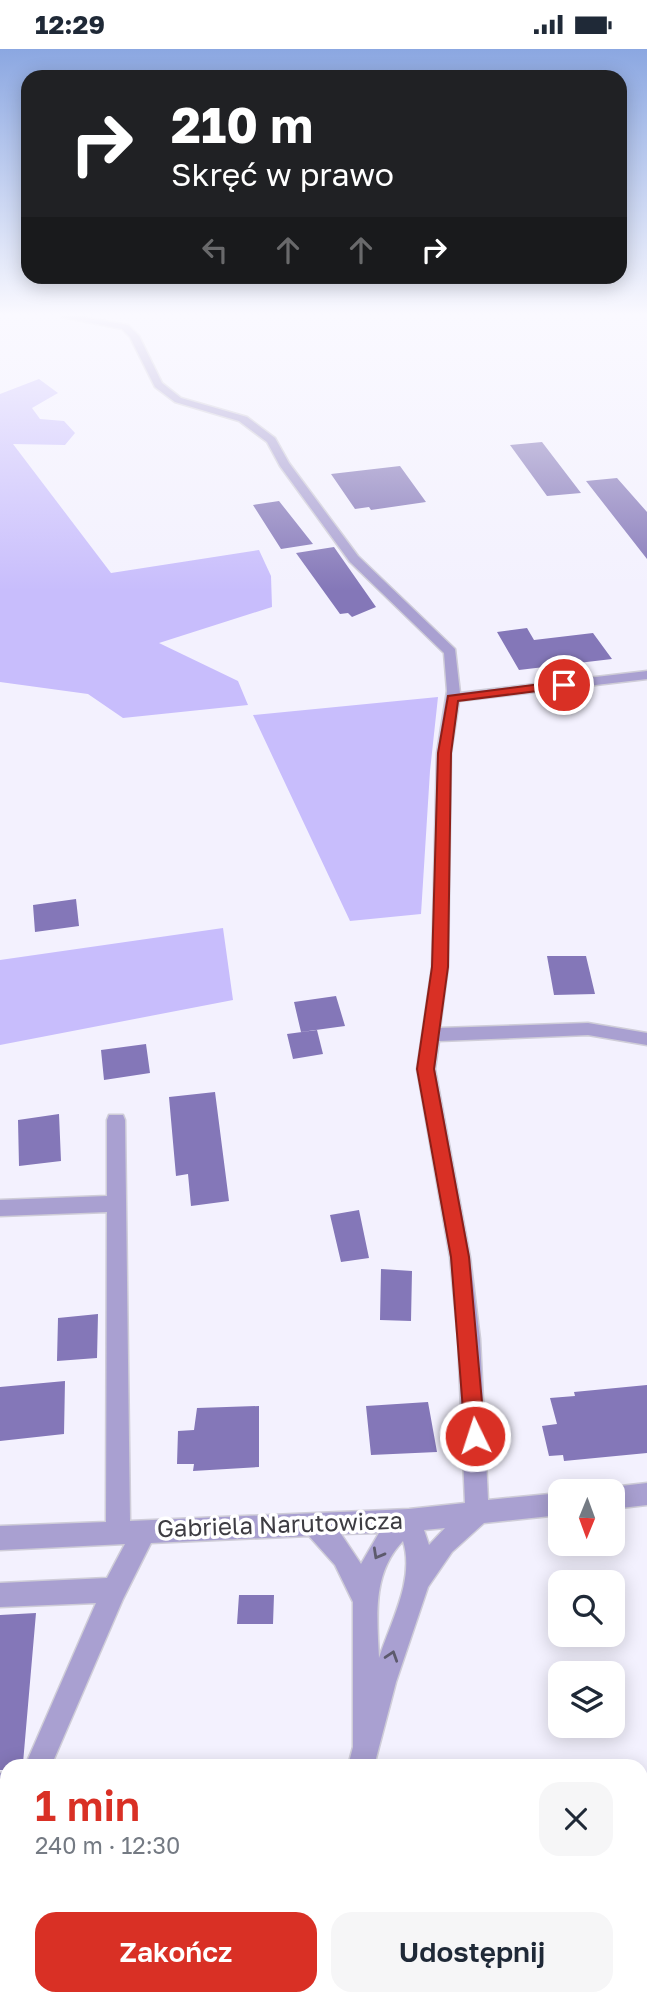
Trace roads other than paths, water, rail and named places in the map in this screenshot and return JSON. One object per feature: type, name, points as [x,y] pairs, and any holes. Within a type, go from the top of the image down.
[{"type":"street","points":[[206,408],[243,419],[271,440],[284,464],[355,559],[450,652],[453,698],[444,753],[440,967],[426,1069],[460,1257],[469,1339],[477,1514],[444,1544],[418,1580]]},
{"type":"street","points":[[453,698],[647,675]]},
{"type":"street","points":[[430,1035],[588,1029],[647,1039]]},
{"type":"street","points":[[116,1120],[118,1531]]},
{"type":"street","points":[[0,1208],[116,1204]]},
{"type":"street","points":[[625,1497],[647,1494]]},
{"type":"street","name":"Gabriela Narutowicza","points":[[0,1538],[410,1520],[548,1505]]},
{"type":"street","points":[[410,1520],[420,1556],[418,1580],[363,1755],[367,1704],[364,1598],[370,1569],[380,1548],[410,1520]]},
{"type":"street","points":[[312,1523],[341,1550],[354,1571],[364,1598]]},
{"type":"street","points":[[41,1759],[114,1590],[145,1530]]},
{"type":"street","points":[[0,1595],[114,1590]]}]
